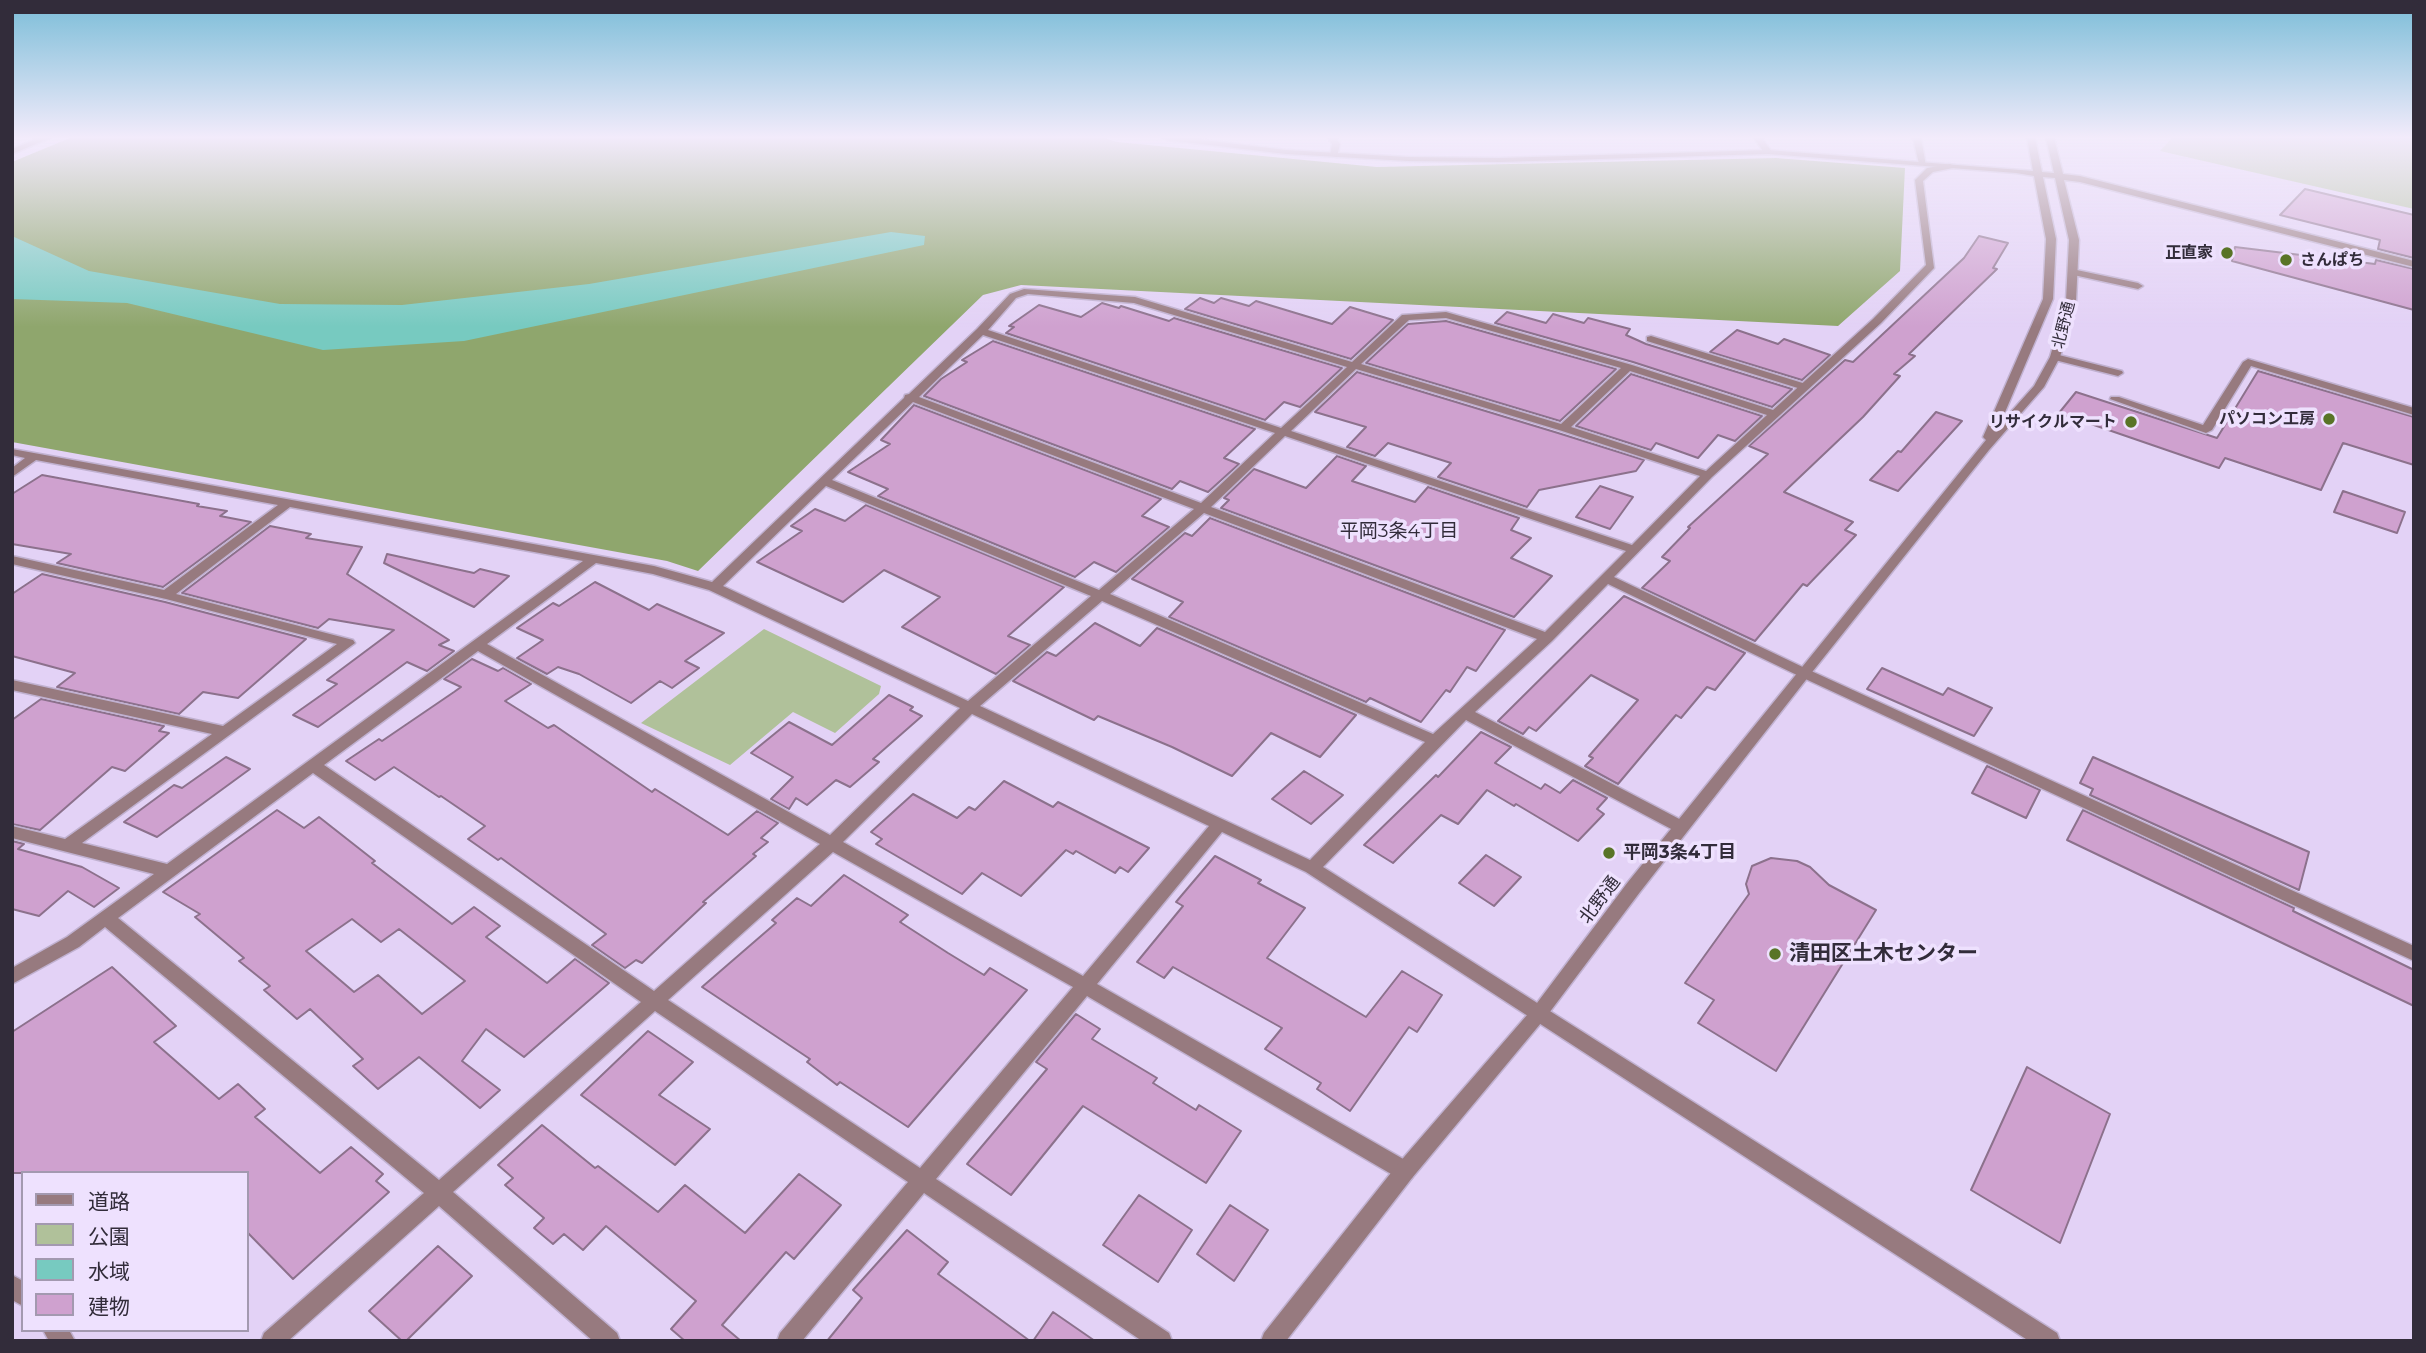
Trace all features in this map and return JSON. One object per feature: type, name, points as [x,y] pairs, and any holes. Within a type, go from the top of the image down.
[{"type":"street","points":[[1312,868],[1435,741],[1547,638],[1708,475],[1931,267],[1922,201]]},
{"type":"street","name":"北野通","points":[[1985,448],[2048,299],[2051,239],[2044,201]]},
{"type":"street","name":"北野通","points":[[1272,1341],[1405,1171],[1539,1012],[1804,673],[1985,448],[2039,387],[2055,357],[2071,301],[2074,240],[2065,201]]},
{"type":"street","points":[[2167,201],[2414,264]]},
{"type":"street","points":[[2073,272],[2138,286]]},
{"type":"street","points":[[714,587],[909,397],[981,331],[1013,296],[1027,291],[1135,300],[1563,428],[1708,475]]},
{"type":"street","points":[[272,1341],[437,1191],[832,843],[969,708],[1201,509],[1406,317],[1446,315],[1628,367],[1776,414]]},
{"type":"street","points":[[981,331],[1633,549]]},
{"type":"street","points":[[1651,339],[1805,387]]},
{"type":"street","points":[[2055,357],[2118,373]]},
{"type":"street","points":[[2115,399],[2206,430],[2248,362],[2414,412]]},
{"type":"street","points":[[1563,428],[1628,367]]},
{"type":"street","points":[[909,397],[1547,638]]},
{"type":"street","points":[[12,452],[654,570],[714,587],[1312,868],[2049,1341]]},
{"type":"street","points":[[12,474],[34,456]]},
{"type":"street","points":[[824,481],[1100,595],[1435,741]]},
{"type":"street","points":[[166,595],[286,504]]},
{"type":"street","points":[[12,560],[166,595],[348,643],[67,846]]},
{"type":"street","points":[[12,977],[73,942],[592,560]]},
{"type":"street","points":[[1605,578],[1804,673],[2414,954]]},
{"type":"street","points":[[476,644],[1084,985],[1405,1171]]},
{"type":"street","points":[[12,685],[223,732]]},
{"type":"street","points":[[1466,714],[1681,827]]},
{"type":"street","points":[[312,765],[653,1000],[1161,1341]]},
{"type":"street","points":[[788,1341],[1218,826]]},
{"type":"street","points":[[12,832],[169,871]]},
{"type":"street","points":[[106,918],[437,1191],[609,1341]]},
{"type":"green space","points":[[2380,201],[2414,201],[2414,209]]},
{"type":"green space","points":[[764,629],[881,686],[879,694],[835,733],[793,712],[730,765],[641,723]]},
{"type":"shaded area","points":[[12,201],[1903,201],[1900,271],[1838,326],[1021,285],[983,295],[698,571],[667,561],[12,442]]},
{"type":"water","points":[[891,232],[925,236],[924,245],[464,341],[323,350],[127,303],[12,299],[12,236],[89,271],[280,304],[402,305],[589,284]]},
{"type":"building","points":[[2293,201],[2356,201],[2414,215],[2414,258],[2378,249],[2380,240],[2280,215]]},
{"type":"building","points":[[1979,236],[2008,243],[1993,268],[1997,269],[1909,354],[1915,356],[1894,374],[1900,376],[1863,417],[1784,492],[1853,522],[1845,530],[1856,535],[1807,586],[1803,584],[1755,641],[1642,588],[1670,561],[1662,557],[1690,528],[1688,527],[1768,454],[1749,446],[1845,360],[1853,362],[1964,258]]},
{"type":"building","points":[[2235,247],[2375,264],[2376,260],[2414,269],[2414,310],[2232,261]]},
{"type":"building","points":[[1200,298],[1214,303],[1221,298],[1249,306],[1256,301],[1332,324],[1350,307],[1393,320],[1351,359],[1185,309]]},
{"type":"building","points":[[1102,303],[1169,321],[1174,318],[1342,368],[1300,407],[1284,402],[1265,420],[1006,333],[1014,327],[1009,326],[1039,305],[1081,317]]},
{"type":"building","points":[[1507,312],[1546,323],[1553,314],[1584,323],[1588,318],[1630,329],[1626,335],[1646,344],[1792,389],[1772,407],[1633,362],[1495,323]]},
{"type":"building","points":[[1446,321],[1616,369],[1560,421],[1366,363],[1408,324]]},
{"type":"building","points":[[1737,330],[1778,344],[1784,339],[1830,355],[1802,380],[1710,352]]},
{"type":"building","points":[[993,341],[1255,429],[1224,458],[1239,464],[1208,492],[1180,481],[1172,489],[924,396],[941,379],[967,362],[962,360]]},
{"type":"building","points":[[2258,371],[2414,417],[2414,465],[2343,443],[2321,490],[2225,458],[2219,468],[2059,413],[2076,392],[2217,438]]},
{"type":"building","points":[[1357,372],[1644,460],[1636,471],[1539,490],[1527,507],[1438,477],[1451,463],[1388,443],[1375,456],[1347,447],[1366,427],[1315,412]]},
{"type":"building","points":[[1631,374],[1762,416],[1735,441],[1718,435],[1698,458],[1656,443],[1651,450],[1576,426]]},
{"type":"building","points":[[914,405],[1161,499],[1142,516],[1169,527],[1116,572],[1094,562],[1075,577],[878,496],[888,489],[848,472],[890,444],[881,440]]},
{"type":"building","points":[[1936,412],[1962,421],[1898,491],[1870,480],[1898,451],[1901,452]]},
{"type":"building","points":[[1337,456],[1366,466],[1352,481],[1415,502],[1428,487],[1519,518],[1511,530],[1531,538],[1511,558],[1552,576],[1514,617],[1221,508],[1229,500],[1224,498],[1254,469],[1306,488]]},
{"type":"building","points":[[42,475],[199,504],[197,506],[227,511],[220,516],[251,522],[163,587],[57,563],[71,554],[12,544],[12,494]]},
{"type":"building","points":[[1600,486],[1633,497],[1610,529],[1576,517]]},
{"type":"building","points":[[2343,491],[2405,512],[2397,533],[2334,512]]},
{"type":"building","points":[[866,505],[1064,587],[1008,636],[1030,645],[996,674],[902,627],[940,597],[884,570],[843,602],[757,562],[802,531],[791,526],[815,509],[845,521]]},
{"type":"building","points":[[1210,518],[1505,630],[1476,671],[1467,667],[1450,692],[1446,690],[1421,722],[1370,698],[1366,702],[1169,617],[1183,602],[1132,579],[1185,533],[1192,536]]},
{"type":"building","points":[[270,526],[311,534],[306,538],[362,547],[347,574],[449,640],[439,645],[454,651],[427,671],[407,662],[318,727],[293,715],[337,684],[327,680],[394,630],[329,619],[318,628],[182,593]]},
{"type":"building","points":[[387,554],[474,573],[480,569],[509,576],[474,607],[384,563]]},
{"type":"building","points":[[42,574],[165,602],[306,639],[238,698],[203,692],[179,714],[57,687],[75,673],[12,656],[12,594]]},
{"type":"building","points":[[595,582],[649,610],[657,604],[724,633],[685,661],[699,668],[672,688],[660,681],[631,703],[579,674],[558,667],[547,674],[517,658],[543,640],[517,628],[553,603],[559,606]]},
{"type":"building","points":[[1624,596],[1745,653],[1715,690],[1707,687],[1681,718],[1676,715],[1618,784],[1585,766],[1593,758],[1589,756],[1638,700],[1591,675],[1536,731],[1529,727],[1523,734],[1498,721]]},
{"type":"building","points":[[1095,623],[1140,646],[1157,628],[1356,715],[1320,757],[1271,733],[1232,776],[1098,716],[1094,720],[1013,681],[1047,652],[1056,656]]},
{"type":"building","points":[[472,659],[498,671],[503,668],[531,684],[505,701],[548,728],[554,725],[652,792],[655,789],[728,835],[757,811],[778,823],[761,838],[768,842],[753,854],[756,856],[703,902],[706,903],[642,963],[636,960],[625,968],[592,945],[606,934],[501,858],[498,860],[468,839],[485,826],[394,767],[375,780],[346,761],[379,739],[382,741],[461,687],[444,679]]},
{"type":"building","points":[[1882,668],[1943,695],[1948,688],[1992,708],[1974,736],[1867,689]]},
{"type":"building","points":[[889,695],[913,707],[910,710],[922,716],[873,759],[879,762],[850,787],[836,780],[807,805],[796,798],[789,809],[771,799],[793,777],[751,753],[789,722],[832,745]]},
{"type":"building","points":[[41,699],[164,726],[159,731],[169,733],[125,771],[112,767],[40,830],[12,824],[12,720]]},
{"type":"building","points":[[1481,732],[1511,747],[1495,763],[1541,789],[1545,784],[1560,793],[1573,780],[1607,798],[1597,809],[1604,814],[1578,841],[1487,790],[1458,824],[1441,815],[1393,863],[1364,845],[1436,775],[1438,777]]},
{"type":"building","points":[[226,757],[250,769],[157,837],[124,822],[174,785],[182,788]]},
{"type":"building","points":[[2093,757],[2309,852],[2299,890],[2090,795],[2093,789],[2080,783]]},
{"type":"building","points":[[1987,766],[2040,790],[2026,818],[1972,793]]},
{"type":"building","points":[[1304,771],[1343,795],[1311,824],[1272,799]]},
{"type":"building","points":[[1004,781],[1053,807],[1058,802],[1149,848],[1128,872],[1120,867],[1115,873],[1076,851],[1073,854],[1066,850],[1021,896],[982,873],[962,894],[876,844],[882,839],[871,832],[913,794],[957,818],[969,807],[975,810]]},
{"type":"building","points":[[277,810],[304,828],[319,817],[375,861],[372,863],[452,924],[474,907],[500,926],[486,937],[547,983],[575,959],[609,983],[524,1057],[486,1029],[462,1061],[500,1090],[480,1108],[419,1057],[378,1089],[353,1066],[363,1059],[310,1009],[297,1019],[264,990],[270,986],[239,961],[244,958],[195,917],[200,914],[163,892]],"holes":[[[352,919],[381,942],[399,929],[465,981],[422,1014],[378,975],[354,992],[306,951]]]},
{"type":"building","points":[[2083,810],[2294,908],[2293,911],[2414,970],[2414,1006],[2067,840]]},
{"type":"building","points":[[12,841],[24,844],[18,849],[82,867],[119,888],[94,907],[68,891],[39,916],[12,909]]},
{"type":"building","points":[[1486,855],[1521,877],[1494,906],[1459,883]]},
{"type":"building","points":[[1215,856],[1261,880],[1258,883],[1305,908],[1267,958],[1366,1017],[1402,971],[1442,995],[1417,1032],[1409,1027],[1350,1111],[1317,1089],[1321,1083],[1265,1049],[1282,1028],[1173,967],[1164,978],[1137,962],[1183,906],[1176,902]]},
{"type":"building","points":[[1771,858],[1797,861],[1810,867],[1829,885],[1876,910],[1776,1071],[1698,1023],[1714,1000],[1685,983],[1749,894],[1746,884],[1752,866]]},
{"type":"building","points":[[844,875],[908,915],[900,922],[948,953],[984,975],[990,968],[1027,990],[908,1127],[840,1082],[837,1085],[807,1062],[810,1059],[702,987],[776,923],[772,920],[797,898],[811,906]]},
{"type":"building","points":[[112,967],[176,1026],[154,1042],[219,1099],[238,1084],[265,1109],[255,1117],[320,1173],[351,1147],[383,1174],[376,1181],[389,1192],[293,1279],[248,1233],[248,1171],[12,1173],[12,1032]]},
{"type":"building","points":[[1076,1014],[1100,1029],[1092,1039],[1157,1078],[1153,1083],[1196,1110],[1199,1105],[1241,1131],[1206,1183],[1083,1106],[1011,1195],[967,1164],[1047,1069],[1036,1062]]},
{"type":"building","points":[[648,1031],[693,1062],[659,1095],[710,1129],[675,1165],[581,1095]]},
{"type":"building","points":[[2027,1067],[2110,1114],[2060,1243],[1971,1190]]},
{"type":"building","points":[[542,1125],[595,1168],[598,1166],[658,1212],[685,1185],[745,1233],[799,1174],[841,1205],[794,1259],[786,1252],[722,1325],[741,1341],[685,1341],[671,1329],[696,1301],[606,1226],[583,1250],[564,1234],[553,1244],[534,1228],[544,1218],[505,1185],[513,1178],[498,1165]]},
{"type":"building","points":[[1139,1195],[1192,1230],[1158,1282],[1103,1245]]},
{"type":"building","points":[[1230,1205],[1268,1230],[1234,1281],[1197,1254]]},
{"type":"building","points":[[907,1230],[948,1262],[938,1274],[1030,1341],[827,1341],[862,1298],[853,1290]]},
{"type":"building","points":[[438,1246],[472,1276],[406,1341],[402,1341],[369,1311]]},
{"type":"building","points":[[1053,1312],[1095,1341],[1033,1341]]},
{"type":"place","name":"正直家","points":[[2227,253]]},
{"type":"place","name":"さんぱち","points":[[2286,260]]},
{"type":"place","name":"パソコン工房","points":[[2329,419]]},
{"type":"place","name":"リサイクルマート","points":[[2131,422]]},
{"type":"place","name":"平岡3条4丁目","points":[[1609,853]]},
{"type":"place","name":"清田区土木センター","points":[[1775,954]]},
{"type":"district","name":"平岡3条4丁目","points":[[1399,531]]}]
